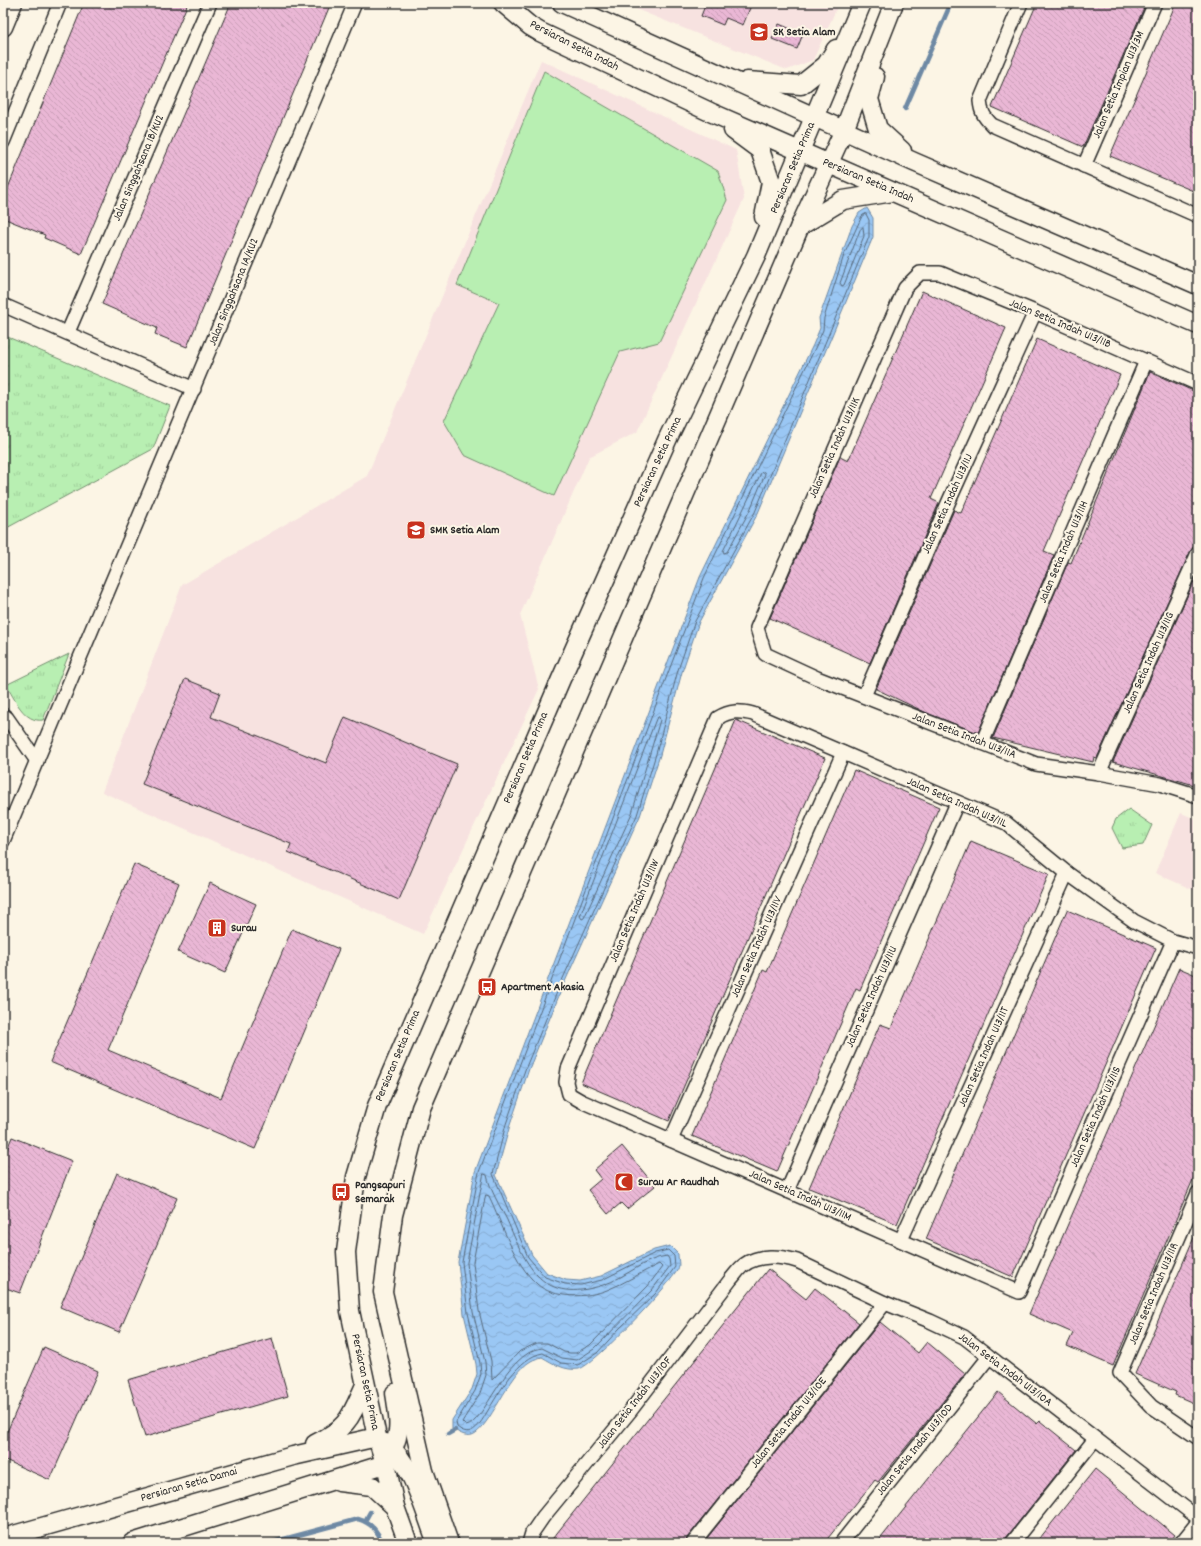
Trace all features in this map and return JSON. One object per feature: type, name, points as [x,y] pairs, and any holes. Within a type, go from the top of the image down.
[{"type":"street","points":[[3,27],[13,3]]},
{"type":"street","points":[[3,142],[60,3]]},
{"type":"street","name":"Jalan Singgahsana 1B/KU2","points":[[68,332],[210,3]]},
{"type":"street","name":"Jalan Singgahsana 1A/KU2","points":[[3,841],[355,3]]},
{"type":"street","name":"Persiaran Setia Indah","points":[[503,3],[530,26],[540,32],[710,112],[1198,325]]},
{"type":"street","points":[[562,3],[914,162],[1198,285]]},
{"type":"street","points":[[390,1457],[400,1423],[391,1370],[382,1334],[384,1292],[393,1215],[421,1108],[800,226],[844,130],[895,3]]},
{"type":"street","points":[[895,3],[869,99],[878,129],[914,162]]},
{"type":"street","points":[[1021,3],[980,101],[984,118],[992,125],[1198,215]]},
{"type":"street","name":"Jalan Setia Impian U13/3M","points":[[1084,166],[1155,3]]},
{"type":"street","points":[[735,80],[801,85],[826,65],[859,9]]},
{"type":"street","name":"Persiaran Setia Prima","points":[[408,1543],[395,1507],[390,1457],[377,1437],[350,1312],[346,1252],[356,1177],[377,1106],[567,664],[668,438],[756,256],[800,151],[816,117],[859,9]]},
{"type":"street","points":[[710,112],[760,150],[771,182],[756,256]]},
{"type":"street","points":[[800,226],[843,200],[894,192]]},
{"type":"street","name":"Jalan Setia Indah U13/11B","points":[[920,272],[940,273],[1035,312],[1198,384]]},
{"type":"street","name":"Jalan Setia Indah U13/11K","points":[[757,628],[905,288],[920,272]]},
{"type":"street","points":[[3,305],[68,332],[194,389]]},
{"type":"street","name":"Jalan Setia Indah U13/11J","points":[[864,696],[949,501],[1035,312]]},
{"type":"street","name":"Jalan Setia Indah U13/11H","points":[[982,742],[1146,361]]},
{"type":"street","name":"Jalan Setia Indah U13/11G","points":[[1099,773],[1198,552]]},
{"type":"street","name":"Jalan Setia Indah U13/11A","points":[[757,628],[765,654],[817,678],[1036,764],[1160,784],[1198,796]]},
{"type":"street","name":"Jalan Setia Indah U13/11L","points":[[718,718],[726,713],[740,711],[753,714],[1006,823],[1067,873],[1134,921],[1173,941],[1198,948]]},
{"type":"street","points":[[3,715],[7,718],[37,761]]},
{"type":"street","name":"Jalan Setia Indah U13/11W","points":[[581,1101],[569,1094],[566,1082],[568,1069],[718,718]]},
{"type":"street","name":"Jalan Setia Indah U13/11V","points":[[671,1140],[843,754]]},
{"type":"street","name":"Jalan Setia Indah U13/11U","points":[[787,1191],[957,803]]},
{"type":"street","name":"Jalan Setia Indah U13/11T","points":[[901,1240],[1067,873]]},
{"type":"street","name":"Jalan Setia Indah U13/11S","points":[[1019,1292],[1173,941]]},
{"type":"street","name":"Jalan Setia Indah U13/11M","points":[[581,1101],[1019,1292]]},
{"type":"street","name":"Jalan Setia Indah U13/11R","points":[[1198,1194],[1120,1373],[1151,1406],[1198,1438]]},
{"type":"street","name":"Jalan Setia Indah U13/10A","points":[[744,1264],[766,1257],[786,1257],[885,1303],[930,1321],[964,1338],[1198,1518]]},
{"type":"street","name":"Jalan Setia Indah U13/10F","points":[[529,1543],[532,1533],[543,1517],[631,1410],[744,1264]]},
{"type":"street","points":[[384,1292],[424,1471],[449,1543]]},
{"type":"street","name":"Jalan Setia Indah U13/10E","points":[[693,1543],[885,1303]]},
{"type":"street","name":"Jalan Setia Indah U13/10D","points":[[841,1543],[989,1357]]},
{"type":"street","points":[[293,1456],[335,1434],[349,1420],[365,1385]]},
{"type":"street","name":"Persiaran Setia Damai","points":[[3,1538],[293,1456],[377,1437]]},
{"type":"street","points":[[1012,1543],[1095,1439]]},
{"type":"street","points":[[132,1543],[330,1481],[390,1457]]},
{"type":"street","points":[[390,1457],[414,1482],[437,1543]]},
{"type":"street","points":[[330,1481],[372,1486],[395,1507]]},
{"type":"street","points":[[1181,1543],[1198,1522]]},
{"type":"shaded area","name":"SK Setia Alam","points":[[621,3],[839,3],[813,60],[787,70]]},
{"type":"shaded area","name":"SMK Setia Alam","points":[[541,60],[736,150],[744,199],[637,432],[589,457],[520,615],[539,689],[423,934],[102,792],[182,585],[367,476]]},
{"type":"shaded area","points":[[1181,813],[1198,820],[1198,892],[1155,873]]},
{"type":"green space","points":[[544,71],[718,171],[727,200],[659,342],[620,352],[554,496],[464,455],[444,421],[499,303],[457,285]]},
{"type":"green space","points":[[3,335],[170,406],[153,449],[3,530]]},
{"type":"green space","points":[[69,654],[43,720],[30,718],[21,709],[6,685]]},
{"type":"green space","points":[[1129,809],[1152,825],[1143,845],[1122,848],[1112,828],[1116,819]]},
{"type":"water","points":[[867,208],[873,218],[873,237],[758,513],[699,622],[682,672],[660,755],[640,816],[563,986],[529,1069],[510,1125],[496,1175],[532,1255],[547,1273],[566,1280],[580,1281],[601,1276],[654,1250],[670,1246],[678,1254],[679,1267],[672,1278],[631,1324],[587,1364],[579,1369],[569,1369],[542,1357],[532,1360],[523,1367],[515,1377],[479,1431],[472,1435],[464,1435],[452,1429],[452,1420],[472,1389],[477,1374],[464,1314],[458,1262],[475,1172],[700,577],[813,345],[820,328],[819,318],[852,226],[859,213]]},
{"type":"building","points":[[84,3],[188,3],[81,254],[44,238],[45,235],[3,218],[3,200]]},
{"type":"building","points":[[231,3],[331,3],[187,347],[155,334],[157,328],[102,304]]},
{"type":"building","points":[[706,3],[752,3],[743,25],[726,18],[723,25],[701,16]]},
{"type":"building","points":[[1037,3],[1146,3],[1083,147],[992,107]]},
{"type":"building","points":[[1176,3],[1198,3],[1198,193],[1110,156]]},
{"type":"building","points":[[779,24],[803,34],[797,49],[772,39]]},
{"type":"building","points":[[922,291],[1006,328],[931,499],[939,503],[870,663],[770,618],[840,457],[848,461]]},
{"type":"building","points":[[1037,339],[1120,375],[1044,551],[1054,555],[978,733],[929,714],[876,689],[954,510],[961,513]]},
{"type":"building","points":[[1150,372],[1198,393],[1198,545],[1191,550],[1097,758],[1094,757],[1093,762],[993,738],[1068,562],[1071,563]]},
{"type":"building","points":[[1198,572],[1198,786],[1113,762]]},
{"type":"building","points":[[185,679],[220,693],[211,717],[326,763],[345,717],[457,764],[399,900],[288,852],[291,844],[142,784]]},
{"type":"building","points":[[736,720],[825,758],[669,1121],[581,1083]]},
{"type":"building","points":[[854,770],[939,807],[860,990],[856,988],[777,1172],[692,1136],[763,970],[767,972]]},
{"type":"building","points":[[971,841],[1049,874],[897,1224],[809,1188],[880,1024],[891,1028]]},
{"type":"building","points":[[134,864],[179,883],[108,1050],[221,1098],[292,929],[339,949],[255,1149],[50,1062]]},
{"type":"building","name":"Surau","points":[[210,883],[256,904],[225,973],[178,952]]},
{"type":"building","points":[[1067,910],[1156,948],[1013,1277],[926,1239]]},
{"type":"building","points":[[1179,968],[1198,976],[1198,1168],[1113,1366],[1067,1346],[1073,1333],[1029,1314]]},
{"type":"building","points":[[12,1137],[72,1161],[20,1293],[3,1287],[3,1159]]},
{"type":"building","name":"Surau Ar Raudhah","points":[[622,1146],[655,1186],[627,1209],[621,1203],[608,1214],[588,1190],[601,1179],[594,1170]]},
{"type":"building","points":[[117,1173],[177,1198],[119,1332],[60,1307]]},
{"type":"building","points":[[1198,1228],[1198,1405],[1175,1395],[1176,1392],[1135,1374]]},
{"type":"building","points":[[768,1269],[806,1299],[815,1288],[859,1323],[687,1538],[685,1543],[549,1543]]},
{"type":"building","points":[[880,1322],[918,1353],[927,1342],[965,1374],[878,1482],[875,1480],[824,1543],[703,1543]]},
{"type":"building","points":[[272,1338],[288,1396],[145,1437],[128,1380]]},
{"type":"building","points":[[44,1347],[98,1371],[50,1480],[3,1459],[3,1441]]},
{"type":"building","points":[[998,1392],[1037,1424],[1040,1421],[1076,1450],[1006,1538],[1004,1543],[877,1543]]},
{"type":"building","points":[[1095,1469],[1175,1535],[1169,1543],[1036,1543]]},
{"type":"waterway","points":[[905,109],[951,3]]},
{"type":"waterway","points":[[448,1434],[455,1430]]},
{"type":"waterway","points":[[365,1521],[370,1512]]},
{"type":"waterway","points":[[269,1543],[358,1519],[374,1528],[383,1543]]},
{"type":"place","name":"SK Setia Alam","points":[[759,32]]},
{"type":"place","name":"SMK Setia Alam","points":[[416,530]]},
{"type":"place","name":"Surau","points":[[217,928]]},
{"type":"place","name":"Apartment Akasia","points":[[487,987]]},
{"type":"place","name":"Surau Ar Raudhah","points":[[624,1182]]},
{"type":"place","name":"Pangsapuri Semarak","points":[[341,1192]]}]
